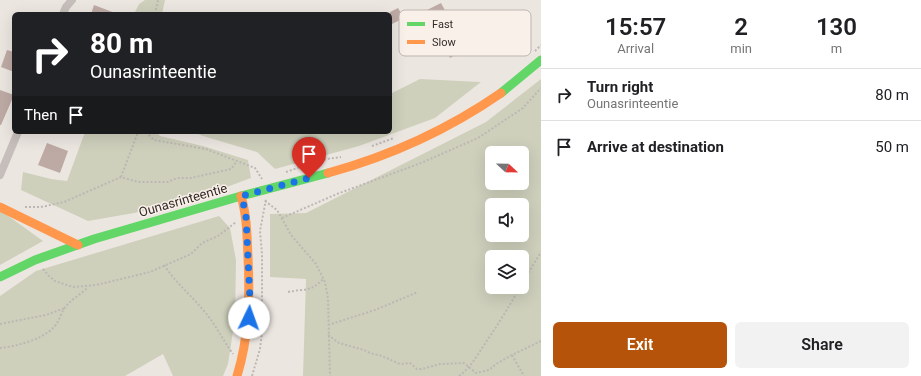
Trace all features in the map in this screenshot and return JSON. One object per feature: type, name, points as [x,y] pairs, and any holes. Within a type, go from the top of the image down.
[{"type":"street","points":[[64,12],[72,0]]},
{"type":"street","name":"Ounasrinteentie","points":[[0,277],[37,260],[78,245],[242,196],[338,170],[387,154],[430,135],[485,104],[512,85],[541,60]]},
{"type":"street","points":[[0,175],[17,134]]},
{"type":"street","points":[[237,376],[242,363],[247,341],[250,299],[246,217],[242,196]]},
{"type":"street","points":[[0,207],[78,245]]},
{"type":"path","points":[[155,12],[158,0]]},
{"type":"path","points":[[531,55],[541,45]]},
{"type":"path","points":[[282,218],[337,194],[421,163],[478,138],[523,108],[541,88]]},
{"type":"path","points":[[121,177],[137,134]]},
{"type":"path","points":[[148,134],[154,140],[206,149],[237,160],[255,168],[262,180]]},
{"type":"path","points":[[369,148],[396,137]]},
{"type":"path","points":[[284,172],[320,160],[342,157]]},
{"type":"path","points":[[19,207],[41,207],[64,202],[121,177],[138,182],[168,182],[177,178],[191,178],[231,169],[237,160]]},
{"type":"path","points":[[265,201],[277,210],[291,235],[316,264],[324,278],[327,288],[330,376]]},
{"type":"path","points":[[37,260],[49,276],[55,281],[73,287],[89,286],[150,272],[164,266],[191,254],[202,243],[218,236],[236,222],[246,217]]},
{"type":"path","points":[[529,272],[541,252]]},
{"type":"path","points":[[164,266],[173,279],[204,310],[217,328],[232,354],[242,363]]},
{"type":"path","points":[[288,292],[309,290],[315,287],[324,278]]},
{"type":"path","points":[[0,348],[35,339],[55,326],[65,308],[89,286]]},
{"type":"path","points":[[328,325],[375,310],[418,292]]},
{"type":"path","points":[[459,376],[469,366],[504,316],[516,294]]},
{"type":"path","points":[[0,324],[46,315],[65,308]]},
{"type":"path","points":[[328,335],[339,343],[382,356],[400,364],[410,363],[417,369],[440,364],[464,363],[476,373],[489,370],[496,364],[512,355],[541,341]]},
{"type":"path","points":[[512,355],[524,376]]},
{"type":"green space","points":[[145,0],[165,0],[162,12],[135,12],[139,4]]},
{"type":"green space","points":[[420,79],[481,82],[435,118],[392,134],[392,93]]},
{"type":"green space","points":[[541,79],[541,376],[303,376],[306,279],[270,277],[270,214],[306,213],[486,122]]},
{"type":"green space","points":[[84,134],[158,134],[160,136],[203,146],[248,160],[251,178],[197,198],[134,213],[88,221],[21,190],[23,172],[51,179],[67,181]]},
{"type":"green space","points":[[198,134],[392,134],[359,146],[275,169],[257,152]]},
{"type":"green space","points":[[0,210],[43,241],[0,265]]},
{"type":"green space","points":[[219,216],[230,228],[236,260],[235,318],[228,364],[223,376],[173,376],[163,354],[125,376],[0,376],[0,296],[36,271]]},
{"type":"building","points":[[441,3],[445,10],[427,10]]},
{"type":"building","points":[[94,5],[112,12],[92,12]]},
{"type":"building","points":[[398,8],[399,20],[392,24],[392,12],[390,12]]},
{"type":"building","points":[[7,50],[12,51],[12,71],[1,67]]},
{"type":"building","points":[[0,90],[12,94],[12,100],[0,125]]},
{"type":"building","points":[[47,143],[68,151],[60,173],[38,165]]},
{"type":"traffic: fast","points":[[501,93],[541,60]]},
{"type":"traffic: fast","points":[[0,277],[35,260],[94,239],[241,196],[328,173]]},
{"type":"traffic: slow","points":[[328,173],[396,150],[440,130],[501,93]]},
{"type":"traffic: slow","points":[[237,376],[244,347],[249,302],[247,234],[241,196]]},
{"type":"traffic: slow","points":[[0,207],[78,245]]},
{"type":"route","points":[[249,318],[249,265],[246,217],[242,196],[309,178]]}]
